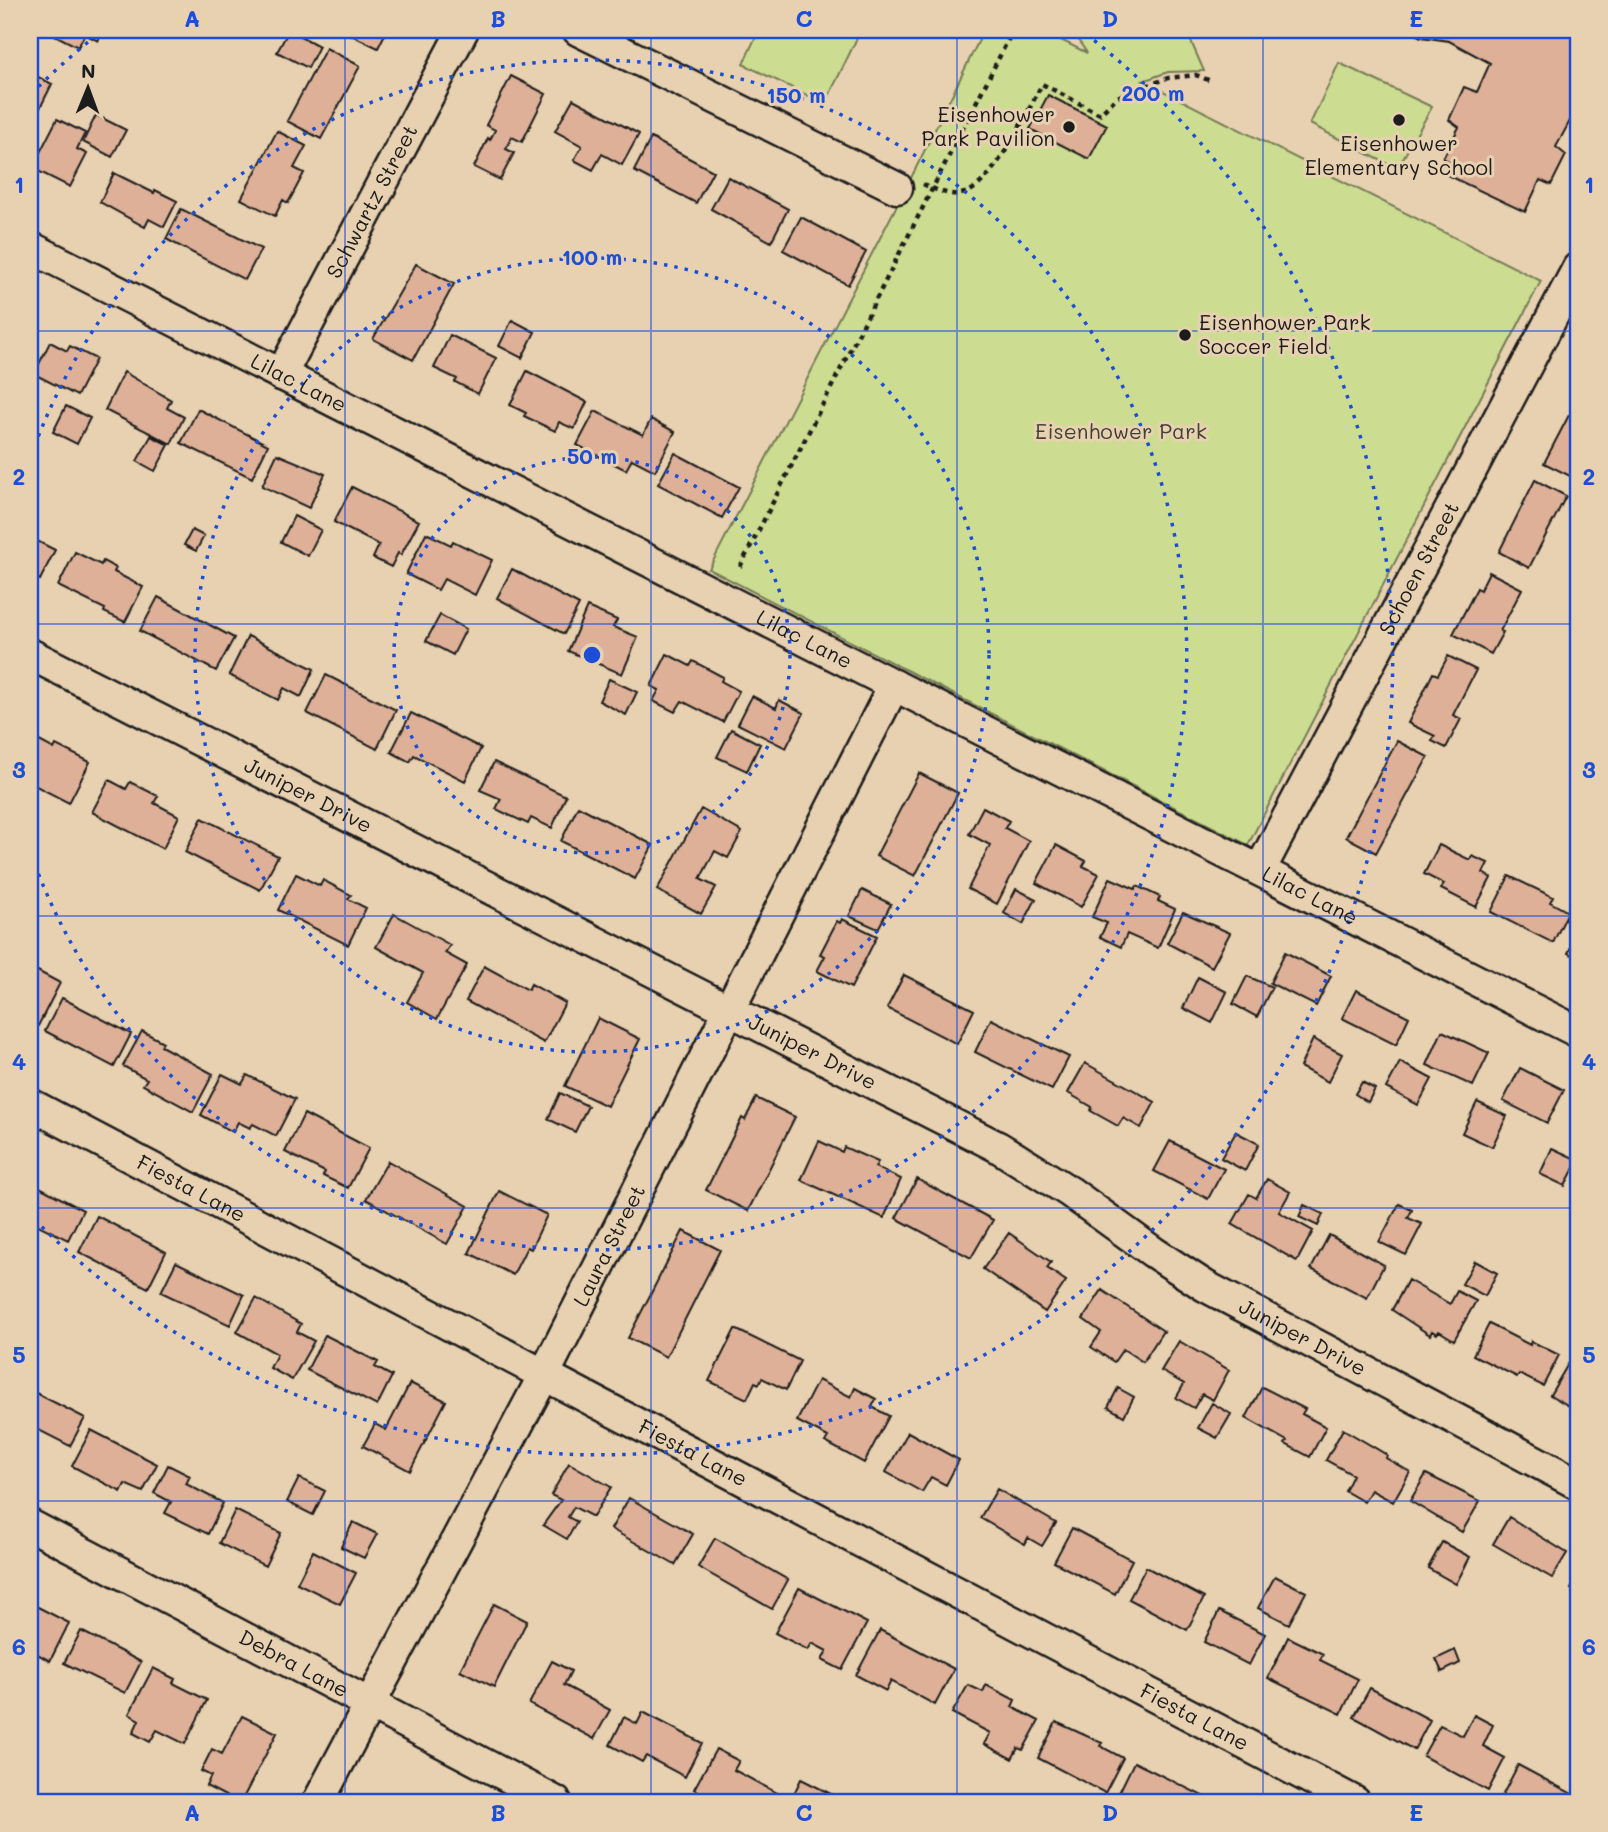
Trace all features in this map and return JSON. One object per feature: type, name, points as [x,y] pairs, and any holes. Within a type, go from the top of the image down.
[{"type":"street","name":"Schwartz Street","points":[[281,375],[463,30]]},
{"type":"street","points":[[578,30],[897,188]]},
{"type":"street","name":"Lilac Lane","points":[[30,247],[1578,1032]]},
{"type":"street","name":"Schoen Street","points":[[1260,870],[1578,268]]},
{"type":"street","name":"Juniper Drive","points":[[30,654],[998,1147],[1070,1192],[1205,1286],[1578,1484]]},
{"type":"street","name":"Laura Street","points":[[318,1802],[544,1374],[894,685]]},
{"type":"street","name":"Fiesta Lane","points":[[30,1104],[1355,1802]]},
{"type":"street","name":"Debra Lane","points":[[30,1525],[555,1802]]},
{"type":"path","points":[[740,568],[1013,30]]},
{"type":"path","points":[[897,188],[920,183],[956,194],[977,188],[1012,142],[1042,84],[1100,114],[1118,97],[1168,78],[1196,75],[1213,82]]},
{"type":"green space","points":[[759,30],[861,30],[825,104],[743,64]]},
{"type":"green space","name":"Eisenhower Park","points":[[984,30],[1041,30],[1087,53],[1071,30],[1186,30],[1204,71],[1168,72],[1143,81],[1541,281],[1248,845],[709,569],[912,176]]},
{"type":"green space","points":[[1339,63],[1432,107],[1397,169],[1310,124]]},
{"type":"building","points":[[45,30],[104,30],[98,41],[85,34],[78,47]]},
{"type":"building","points":[[289,30],[319,46],[308,68],[277,52]]},
{"type":"building","points":[[341,30],[387,30],[378,48]]},
{"type":"building","name":"Eisenhower Elementary School","points":[[1407,30],[1578,30],[1578,122],[1572,117],[1556,147],[1566,155],[1551,185],[1540,180],[1525,212],[1447,175],[1452,163],[1443,158],[1459,127],[1449,120],[1464,87],[1477,92],[1490,63],[1449,41],[1421,37]]},
{"type":"building","points":[[326,48],[360,66],[321,139],[287,121]]},
{"type":"building","points":[[30,73],[52,84],[30,128]]},
{"type":"building","points":[[511,76],[546,94],[522,142],[512,137],[506,149],[514,153],[500,180],[474,167],[488,138],[490,140],[495,130],[486,125]]},
{"type":"building","name":"Eisenhower Park Pavilion","points":[[1048,95],[1107,125],[1089,159],[1030,129]]},
{"type":"building","points":[[573,99],[639,134],[622,165],[602,154],[593,170],[574,160],[582,146],[555,131]]},
{"type":"building","points":[[96,115],[126,130],[112,157],[83,142]]},
{"type":"building","points":[[57,119],[85,133],[77,149],[87,154],[70,187],[32,168]]},
{"type":"building","points":[[277,131],[306,146],[294,168],[304,173],[288,203],[283,200],[275,216],[241,199]]},
{"type":"building","points":[[651,138],[713,171],[696,203],[634,171]]},
{"type":"building","points":[[114,173],[177,201],[164,227],[149,219],[145,227],[100,202]]},
{"type":"building","points":[[728,177],[788,209],[771,242],[711,209]]},
{"type":"building","points":[[181,209],[261,249],[245,280],[166,239]]},
{"type":"building","points":[[801,217],[866,252],[848,285],[783,250]]},
{"type":"building","points":[[416,264],[454,284],[413,360],[373,339]]},
{"type":"building","points":[[512,320],[535,332],[522,358],[499,346]]},
{"type":"building","points":[[450,335],[496,358],[478,394],[455,382],[457,379],[434,368]]},
{"type":"building","points":[[50,342],[67,351],[70,346],[96,359],[77,396],[34,374]]},
{"type":"building","points":[[527,371],[587,402],[574,429],[559,422],[555,431],[524,416],[526,413],[510,405]]},
{"type":"building","points":[[124,372],[171,400],[167,408],[184,417],[171,444],[105,410]]},
{"type":"building","points":[[66,406],[90,418],[77,444],[53,432]]},
{"type":"building","points":[[1578,408],[1578,480],[1544,463],[1569,415],[1574,417]]},
{"type":"building","points":[[198,409],[268,445],[252,478],[181,443]]},
{"type":"building","points":[[595,411],[643,435],[651,419],[675,432],[655,471],[632,459],[626,470],[577,445]]},
{"type":"building","points":[[151,436],[169,445],[155,471],[137,461]]},
{"type":"building","points":[[675,453],[739,487],[722,518],[658,484]]},
{"type":"building","points":[[277,454],[325,474],[309,508],[262,486]]},
{"type":"building","points":[[1535,480],[1566,496],[1529,568],[1499,552]]},
{"type":"building","points":[[352,487],[419,521],[401,555],[398,553],[391,567],[373,558],[379,545],[334,522]]},
{"type":"building","points":[[294,516],[321,530],[308,556],[281,542]]},
{"type":"building","points":[[30,527],[37,531],[33,539],[55,550],[40,580],[30,574]]},
{"type":"building","points":[[192,530],[204,536],[196,551],[184,545]]},
{"type":"building","points":[[426,533],[451,545],[453,541],[492,560],[475,595],[444,579],[438,590],[406,574]]},
{"type":"building","points":[[75,552],[101,565],[103,561],[116,568],[114,572],[143,587],[125,622],[58,586]]},
{"type":"building","points":[[512,569],[579,605],[564,634],[497,598]]},
{"type":"building","points":[[1489,572],[1522,589],[1491,654],[1453,634],[1477,588],[1480,590]]},
{"type":"building","points":[[158,597],[234,638],[216,671],[140,631]]},
{"type":"building","points":[[587,607],[617,620],[613,627],[638,637],[622,674],[568,651]]},
{"type":"building","points":[[440,615],[466,629],[453,655],[426,641]]},
{"type":"building","points":[[248,636],[314,669],[301,697],[284,688],[278,700],[229,675]]},
{"type":"building","points":[[667,654],[690,666],[693,661],[723,677],[721,681],[739,691],[723,722],[682,701],[675,712],[653,701],[659,690],[651,686]]},
{"type":"building","points":[[1448,656],[1476,670],[1453,715],[1461,719],[1446,748],[1432,741],[1435,736],[1408,723],[1433,673],[1438,675]]},
{"type":"building","points":[[326,675],[396,710],[377,749],[307,713]]},
{"type":"building","points":[[609,679],[637,692],[626,715],[599,701]]},
{"type":"building","points":[[752,696],[776,708],[779,700],[804,713],[786,748],[738,724]]},
{"type":"building","points":[[411,713],[481,748],[465,781],[414,755],[410,762],[391,752]]},
{"type":"building","points":[[731,729],[760,744],[747,771],[717,757]]},
{"type":"building","points":[[30,736],[54,749],[56,745],[90,762],[69,803],[30,783]]},
{"type":"building","points":[[1397,741],[1428,757],[1376,853],[1346,837]]},
{"type":"building","points":[[494,762],[566,796],[552,828],[531,818],[528,824],[496,809],[501,799],[480,790]]},
{"type":"building","points":[[919,773],[958,793],[915,876],[876,856]]},
{"type":"building","points":[[109,780],[126,789],[130,782],[158,796],[154,803],[179,816],[163,849],[92,812]]},
{"type":"building","points":[[578,806],[653,845],[635,879],[561,841]]},
{"type":"building","points":[[983,807],[1009,821],[1005,828],[1029,841],[997,904],[968,889],[990,845],[969,834]]},
{"type":"building","points":[[701,809],[742,832],[728,858],[715,851],[700,879],[716,887],[701,914],[657,890]]},
{"type":"building","points":[[202,818],[278,856],[260,890],[185,852]]},
{"type":"building","points":[[1056,845],[1086,861],[1083,866],[1099,874],[1081,907],[1036,883]]},
{"type":"building","points":[[1439,845],[1470,860],[1472,856],[1488,863],[1483,873],[1491,878],[1476,907],[1441,889],[1444,884],[1424,874]]},
{"type":"building","points":[[296,874],[320,886],[323,880],[351,895],[348,899],[366,908],[348,945],[278,910]]},
{"type":"building","points":[[1509,876],[1553,897],[1550,902],[1568,912],[1553,943],[1491,912]]},
{"type":"building","points":[[1110,878],[1135,889],[1137,886],[1160,897],[1158,901],[1175,909],[1158,948],[1127,934],[1121,947],[1100,937],[1107,923],[1092,917]]},
{"type":"building","points":[[1016,889],[1036,899],[1023,924],[1004,913]]},
{"type":"building","points":[[862,890],[891,904],[878,929],[849,916]]},
{"type":"building","points":[[1183,912],[1230,933],[1212,967],[1167,943]]},
{"type":"building","points":[[394,914],[450,945],[445,953],[467,965],[437,1019],[407,1002],[423,973],[376,947]]},
{"type":"building","points":[[842,919],[877,936],[851,988],[817,971],[825,956],[820,954],[837,921],[840,923]]},
{"type":"building","points":[[1578,932],[1578,958],[1568,953]]},
{"type":"building","points":[[1285,952],[1331,976],[1316,1006],[1270,983]]},
{"type":"building","points":[[484,966],[528,990],[531,984],[565,1003],[544,1043],[466,1001]]},
{"type":"building","points":[[30,967],[60,983],[38,1026],[30,1022]]},
{"type":"building","points":[[904,975],[974,1010],[957,1044],[887,1008]]},
{"type":"building","points":[[1247,976],[1272,987],[1257,1017],[1233,1004]]},
{"type":"building","points":[[1198,977],[1227,992],[1212,1023],[1183,1008]]},
{"type":"building","points":[[1356,990],[1409,1017],[1396,1045],[1342,1018]]},
{"type":"building","points":[[62,998],[131,1034],[114,1067],[45,1031]]},
{"type":"building","points":[[598,1018],[640,1039],[607,1106],[565,1086]]},
{"type":"building","points":[[991,1019],[1069,1057],[1052,1090],[975,1052]]},
{"type":"building","points":[[142,1031],[163,1042],[161,1046],[213,1074],[193,1112],[143,1085],[147,1079],[123,1066]]},
{"type":"building","points":[[1442,1031],[1489,1053],[1473,1086],[1427,1065]]},
{"type":"building","points":[[1313,1039],[1342,1054],[1328,1082],[1300,1067]]},
{"type":"building","points":[[1400,1062],[1432,1079],[1418,1105],[1386,1088]]},
{"type":"building","points":[[1085,1063],[1155,1102],[1141,1128],[1123,1118],[1118,1126],[1091,1111],[1092,1107],[1068,1093]]},
{"type":"building","points":[[1520,1068],[1564,1090],[1547,1123],[1503,1101]]},
{"type":"building","points":[[222,1074],[242,1084],[247,1075],[295,1099],[276,1136],[253,1124],[250,1128],[238,1122],[233,1132],[201,1115]]},
{"type":"building","points":[[1362,1082],[1375,1089],[1368,1102],[1355,1094]]},
{"type":"building","points":[[560,1093],[588,1106],[575,1132],[548,1119]]},
{"type":"building","points":[[756,1098],[795,1117],[748,1211],[706,1190],[742,1118],[745,1120]]},
{"type":"building","points":[[1477,1102],[1507,1116],[1492,1147],[1462,1133]]},
{"type":"building","points":[[304,1114],[369,1148],[348,1188],[323,1176],[325,1172],[285,1152]]},
{"type":"building","points":[[1236,1132],[1259,1144],[1245,1171],[1221,1158]]},
{"type":"building","points":[[819,1141],[842,1152],[844,1147],[878,1162],[875,1167],[901,1179],[884,1218],[801,1180]]},
{"type":"building","points":[[1170,1141],[1224,1169],[1208,1199],[1154,1171]]},
{"type":"building","points":[[1552,1148],[1578,1160],[1565,1186],[1540,1174]]},
{"type":"building","points":[[388,1161],[468,1206],[447,1244],[366,1199]]},
{"type":"building","points":[[917,1179],[993,1220],[971,1258],[896,1218]]},
{"type":"building","points":[[1267,1179],[1290,1192],[1279,1212],[1313,1231],[1297,1261],[1232,1224],[1249,1194],[1256,1198]]},
{"type":"building","points":[[30,1182],[83,1210],[68,1240],[30,1221]]},
{"type":"building","points":[[499,1191],[547,1215],[531,1249],[527,1247],[513,1275],[469,1253]]},
{"type":"building","points":[[1399,1204],[1412,1210],[1408,1218],[1422,1224],[1406,1255],[1379,1242]]},
{"type":"building","points":[[1304,1205],[1323,1214],[1318,1226],[1299,1217]]},
{"type":"building","points":[[97,1216],[166,1252],[148,1288],[79,1252]]},
{"type":"building","points":[[683,1231],[720,1250],[666,1357],[628,1338]]},
{"type":"building","points":[[1009,1233],[1051,1262],[1047,1268],[1066,1281],[1045,1312],[983,1269]]},
{"type":"building","points":[[1329,1235],[1384,1265],[1367,1298],[1311,1269]]},
{"type":"building","points":[[1475,1261],[1497,1273],[1485,1296],[1462,1284]]},
{"type":"building","points":[[176,1262],[244,1295],[230,1325],[161,1292]]},
{"type":"building","points":[[1408,1280],[1450,1304],[1457,1291],[1476,1301],[1454,1340],[1439,1331],[1437,1334],[1432,1331],[1430,1335],[1392,1310]]},
{"type":"building","points":[[1102,1290],[1165,1332],[1163,1331],[1143,1362],[1123,1349],[1114,1362],[1091,1347],[1101,1332],[1083,1319]]},
{"type":"building","points":[[256,1298],[301,1324],[297,1332],[314,1341],[292,1380],[270,1368],[277,1354],[237,1332]]},
{"type":"building","points":[[1489,1324],[1530,1345],[1531,1341],[1559,1355],[1543,1386],[1519,1374],[1517,1377],[1473,1355]]},
{"type":"building","points":[[735,1329],[800,1361],[786,1390],[762,1378],[759,1384],[755,1382],[747,1399],[709,1381]]},
{"type":"building","points":[[325,1335],[378,1362],[375,1367],[392,1376],[377,1406],[307,1370]]},
{"type":"building","points":[[1179,1341],[1229,1370],[1213,1400],[1202,1394],[1194,1408],[1176,1398],[1184,1384],[1161,1371]]},
{"type":"building","points":[[1568,1364],[1578,1369],[1578,1411],[1550,1395]]},
{"type":"building","points":[[818,1380],[851,1397],[855,1388],[876,1399],[872,1407],[889,1416],[864,1463],[825,1442],[828,1437],[797,1421]]},
{"type":"building","points":[[410,1383],[446,1401],[410,1471],[363,1446],[375,1424],[386,1430]]},
{"type":"building","points":[[1262,1387],[1305,1409],[1302,1414],[1326,1427],[1310,1457],[1246,1418]]},
{"type":"building","points":[[1118,1388],[1134,1397],[1124,1416],[1108,1407]]},
{"type":"building","points":[[30,1390],[85,1418],[70,1446],[35,1428],[30,1438]]},
{"type":"building","points":[[1212,1403],[1231,1414],[1217,1438],[1198,1428]]},
{"type":"building","points":[[1343,1429],[1410,1472],[1393,1502],[1371,1490],[1364,1502],[1345,1491],[1353,1475],[1326,1460]]},
{"type":"building","points":[[91,1430],[157,1464],[143,1492],[125,1484],[121,1492],[72,1466]]},
{"type":"building","points":[[908,1432],[959,1460],[946,1485],[931,1477],[922,1492],[886,1472]]},
{"type":"building","points":[[569,1463],[611,1487],[593,1517],[574,1507],[568,1517],[577,1522],[567,1539],[543,1525],[561,1500],[551,1495]]},
{"type":"building","points":[[168,1465],[190,1476],[186,1484],[223,1503],[208,1534],[165,1513],[171,1502],[154,1493]]},
{"type":"building","points":[[1426,1474],[1480,1501],[1462,1532],[1410,1501]]},
{"type":"building","points":[[299,1478],[325,1491],[313,1515],[287,1502]]},
{"type":"building","points":[[997,1489],[1056,1523],[1042,1546],[1028,1538],[1025,1544],[980,1518]]},
{"type":"building","points":[[629,1498],[693,1534],[675,1565],[611,1529]]},
{"type":"building","points":[[235,1510],[281,1533],[265,1566],[219,1543]]},
{"type":"building","points":[[1509,1517],[1567,1553],[1552,1578],[1493,1544]]},
{"type":"building","points":[[353,1522],[377,1534],[364,1558],[341,1547]]},
{"type":"building","points":[[1072,1528],[1132,1560],[1115,1594],[1054,1562]]},
{"type":"building","points":[[715,1538],[788,1580],[772,1609],[698,1567]]},
{"type":"building","points":[[1442,1542],[1470,1557],[1456,1584],[1428,1568]]},
{"type":"building","points":[[313,1551],[356,1573],[340,1604],[297,1583]]},
{"type":"building","points":[[1146,1567],[1204,1598],[1187,1630],[1129,1599]]},
{"type":"building","points":[[1275,1576],[1306,1592],[1289,1624],[1258,1608]]},
{"type":"building","points":[[1578,1577],[1578,1594],[1571,1589]]},
{"type":"building","points":[[799,1588],[867,1623],[842,1670],[822,1660],[827,1651],[812,1643],[808,1650],[775,1633]]},
{"type":"building","points":[[30,1603],[69,1623],[50,1661],[30,1650]]},
{"type":"building","points":[[494,1604],[527,1621],[494,1687],[460,1670]]},
{"type":"building","points":[[1219,1611],[1265,1634],[1249,1665],[1204,1642]]},
{"type":"building","points":[[880,1630],[954,1669],[935,1705],[891,1681],[886,1691],[856,1675]]},
{"type":"building","points":[[81,1631],[141,1662],[125,1693],[64,1663]]},
{"type":"building","points":[[1288,1637],[1323,1654],[1320,1660],[1358,1679],[1341,1714],[1268,1678]]},
{"type":"building","points":[[1455,1650],[1460,1663],[1442,1672],[1436,1659]]},
{"type":"building","points":[[552,1661],[571,1671],[564,1685],[610,1710],[594,1739],[529,1704]]},
{"type":"building","points":[[153,1668],[175,1679],[173,1683],[207,1700],[185,1744],[157,1730],[150,1742],[133,1733],[139,1720],[129,1714]]},
{"type":"building","points":[[968,1685],[983,1692],[986,1685],[1015,1700],[1012,1707],[1039,1721],[1023,1750],[1018,1748],[1012,1759],[984,1744],[990,1733],[952,1713]]},
{"type":"building","points":[[1370,1688],[1430,1720],[1414,1750],[1354,1717]]},
{"type":"building","points":[[643,1712],[702,1743],[685,1777],[646,1756],[642,1762],[610,1745],[624,1717],[637,1724]]},
{"type":"building","points":[[1474,1715],[1493,1725],[1483,1746],[1505,1758],[1488,1791],[1423,1756],[1440,1725],[1463,1736]]},
{"type":"building","points":[[242,1716],[277,1733],[241,1802],[237,1802],[206,1786],[211,1776],[201,1771],[212,1749],[222,1754]]},
{"type":"building","points":[[1056,1722],[1102,1743],[1100,1746],[1123,1758],[1105,1793],[1038,1758]]},
{"type":"building","points":[[716,1749],[739,1761],[734,1770],[779,1794],[775,1802],[719,1802],[694,1789]]},
{"type":"building","points":[[1134,1762],[1213,1802],[1122,1802],[1116,1799]]},
{"type":"building","points":[[1518,1765],[1578,1797],[1578,1802],[1508,1802],[1501,1798]]},
{"type":"building","points":[[801,1779],[835,1796],[832,1802],[790,1802]]},
{"type":"building","points":[[397,1794],[412,1802],[392,1802]]},
{"type":"place","name":"Eisenhower Elementary School","points":[[1399,120]]},
{"type":"place","name":"Eisenhower Park Pavilion","points":[[1069,127]]},
{"type":"place","name":"Eisenhower Park Soccer Field","points":[[1185,335]]}]
